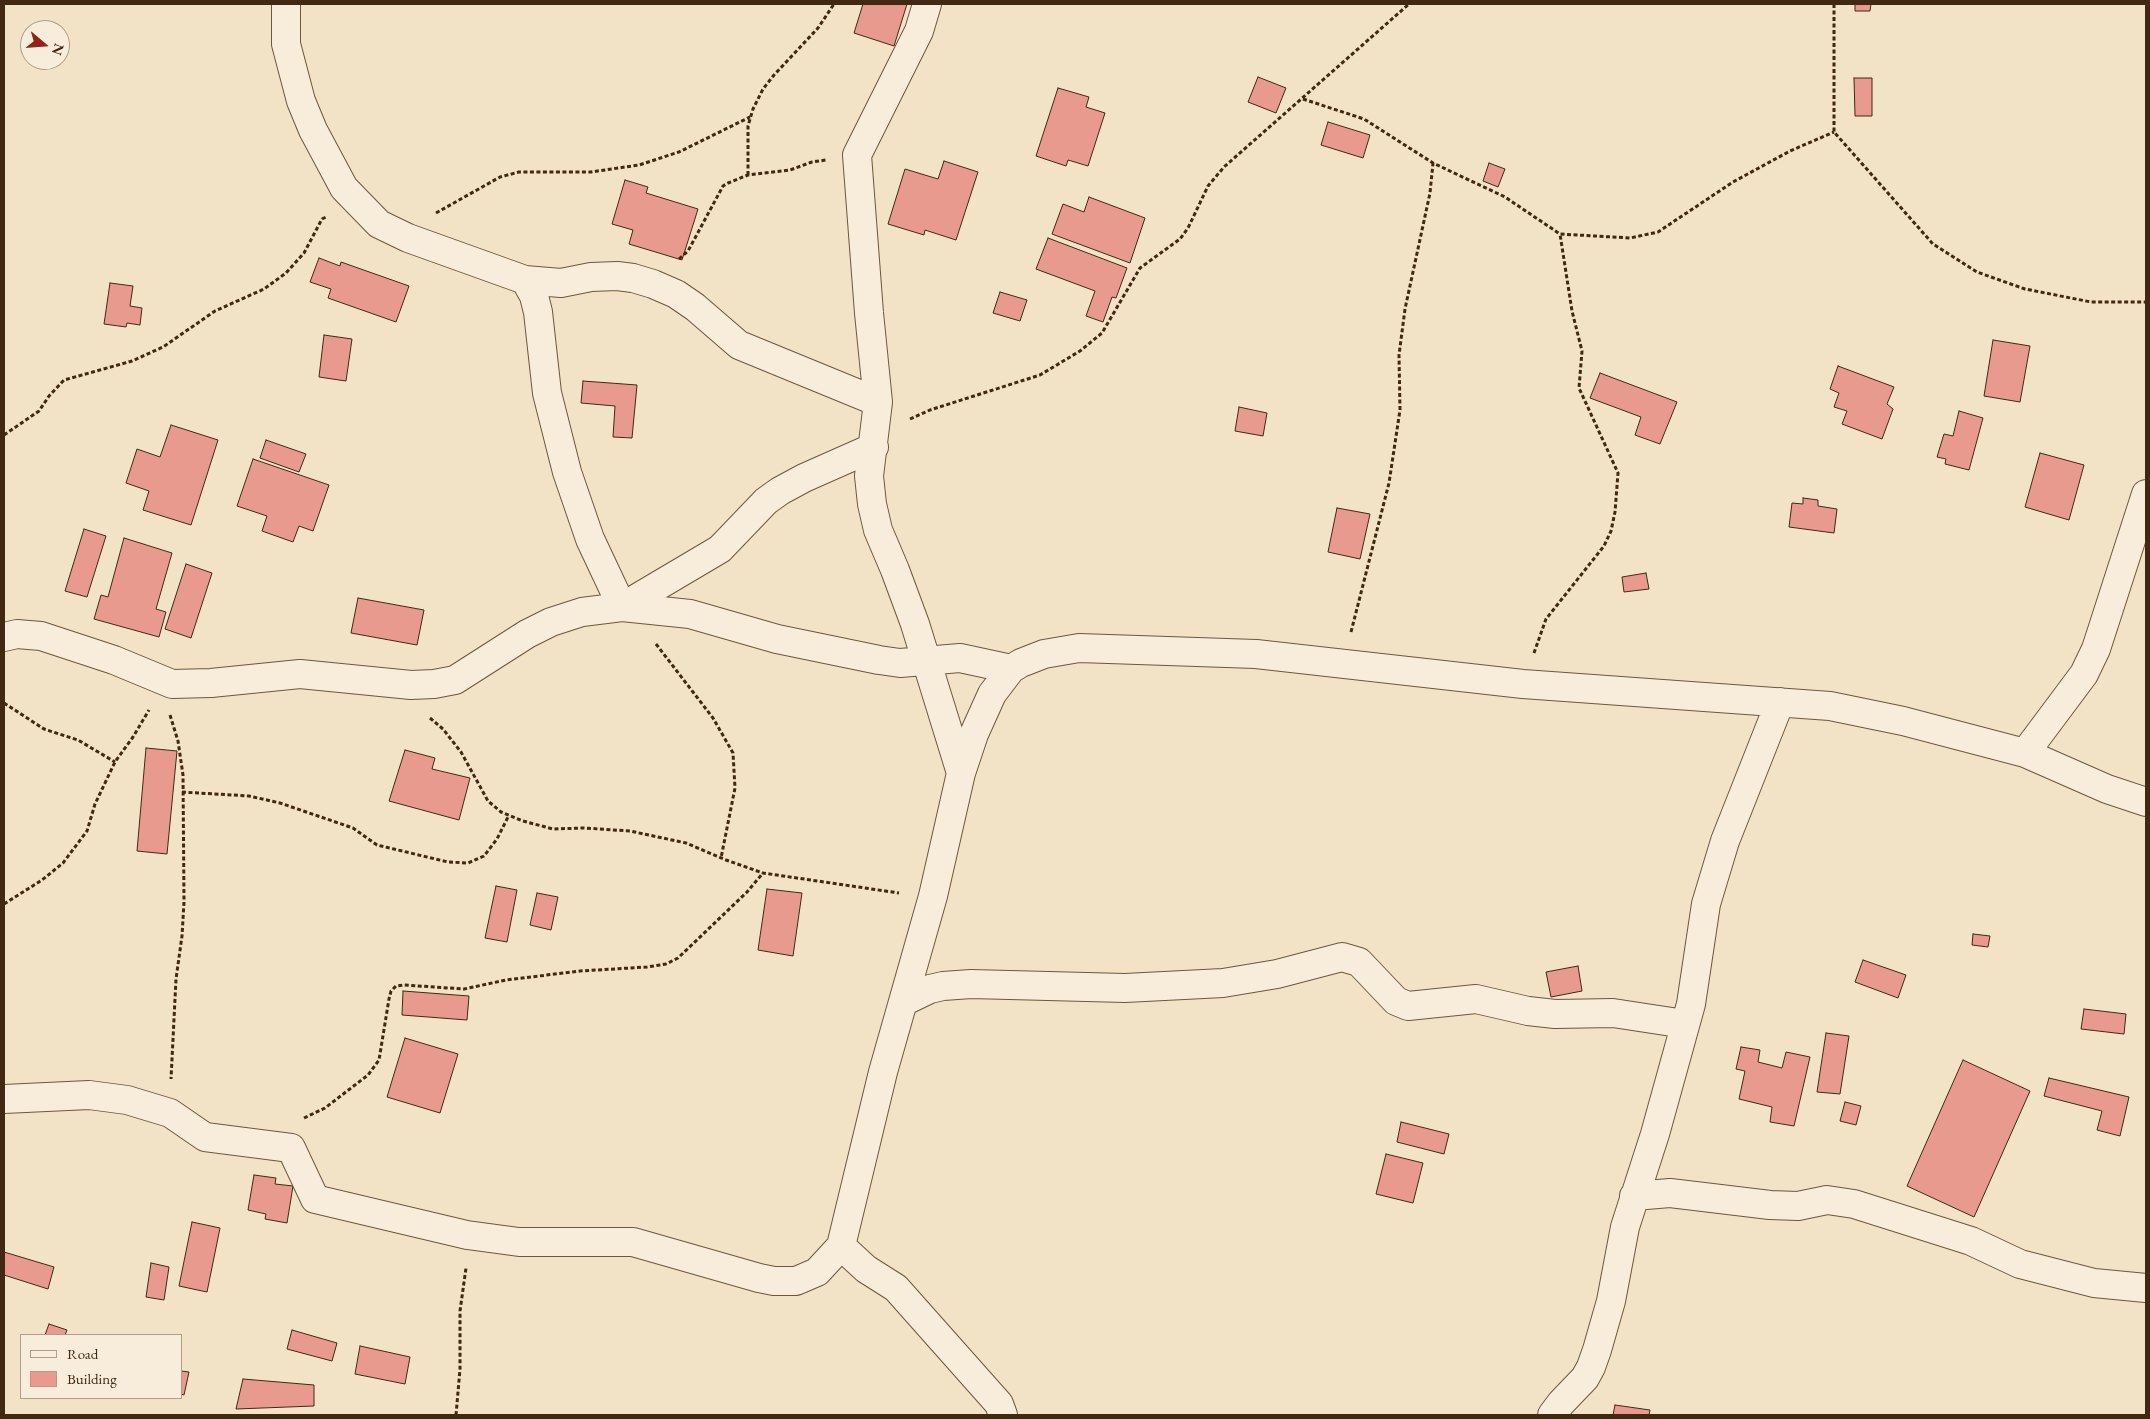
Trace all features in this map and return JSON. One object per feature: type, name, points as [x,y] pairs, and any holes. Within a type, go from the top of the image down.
[{"type":"street","points":[[286,4],[286,44],[301,101],[313,130],[344,188],[379,224],[399,234],[525,280],[561,283],[591,276],[617,276],[634,278],[654,284],[676,294],[695,307],[739,345],[878,402]]},
{"type":"street","points":[[927,4],[919,31],[857,155],[878,402],[869,476],[872,504],[878,530],[915,624],[961,773]]},
{"type":"street","points":[[525,280],[534,296],[538,312],[547,393],[567,472],[590,539],[622,607]]},
{"type":"street","points":[[622,607],[720,549],[766,501],[780,492],[804,478],[874,447]]},
{"type":"street","points":[[2025,753],[2084,674],[2092,657],[2146,494]]},
{"type":"street","points":[[4,636],[18,634],[42,636],[114,660],[166,689],[300,674],[411,685],[434,684],[455,680],[527,634],[551,622],[582,612],[622,607],[690,614],[777,639],[879,660],[900,663],[960,658],[1011,669]]},
{"type":"street","points":[[4,1099],[89,1095],[127,1100],[170,1113],[204,1137],[291,1148],[315,1199],[469,1235],[519,1242],[633,1242],[774,1281],[796,1281],[817,1272],[841,1246],[883,1072],[933,896],[961,773],[974,734],[992,694],[1011,669],[1044,654],[1079,648],[1256,654],[1523,684],[1830,706],[1903,721],[2025,753],[2107,789],[2146,802]]},
{"type":"street","points":[[1552,1415],[1560,1403],[1584,1378],[1591,1366],[1611,1301],[1625,1227],[1655,1134],[1691,1004],[1706,904],[1725,842],[1780,702]]},
{"type":"street","points":[[903,1002],[930,989],[971,984],[1125,988],[1223,982],[1277,974],[1342,957],[1359,962],[1396,1001],[1408,1006],[1476,998],[1528,1012],[1555,1014],[1613,1013],[1686,1024]]},
{"type":"street","points":[[1634,1196],[1670,1193],[1780,1206],[1798,1206],[1827,1200],[1854,1204],[1970,1241],[2020,1264],[2094,1283],[2146,1288]]},
{"type":"street","points":[[841,1246],[866,1269],[896,1288],[999,1404],[1003,1415]]},
{"type":"path","points":[[748,175],[747,144],[750,117],[763,89],[818,28],[834,4]]},
{"type":"path","points":[[874,447],[913,416],[1040,375],[1080,351],[1102,333],[1140,268],[1180,239],[1188,228],[1208,186],[1224,167],[1409,4]]},
{"type":"path","points":[[1834,4],[1834,132],[1933,244],[1977,272],[2025,289],[2092,302],[2146,302]]},
{"type":"path","points":[[1302,99],[1364,119],[1433,163],[1504,197],[1560,234],[1630,238],[1658,232],[1733,182],[1790,151],[1834,132]]},
{"type":"path","points":[[399,234],[500,177],[519,172],[591,172],[639,165],[679,152],[750,117]]},
{"type":"path","points":[[654,284],[688,251],[724,186],[732,180],[748,175],[790,170],[812,162],[857,155]]},
{"type":"path","points":[[1343,664],[1389,484],[1400,410],[1399,355],[1405,309],[1430,193],[1433,163]]},
{"type":"path","points":[[4,435],[39,411],[53,390],[64,380],[132,361],[163,347],[216,311],[264,289],[286,273],[304,253],[322,219],[358,203]]},
{"type":"path","points":[[1523,684],[1546,619],[1604,546],[1615,512],[1618,473],[1579,388],[1582,351],[1572,311],[1560,234]]},
{"type":"path","points":[[622,607],[633,614],[643,625],[712,718],[733,753],[735,788],[721,858]]},
{"type":"path","points":[[4,904],[42,880],[63,863],[87,831],[95,804],[115,762],[166,689]]},
{"type":"path","points":[[166,689],[171,718],[178,741],[183,776],[184,902],[182,936],[176,979],[170,1113]]},
{"type":"path","points":[[4,703],[44,729],[78,740],[115,762]]},
{"type":"path","points":[[428,717],[443,729],[461,752],[488,801],[501,812],[509,815],[553,829],[630,830],[686,843],[763,873],[861,888],[933,896]]},
{"type":"path","points":[[182,792],[250,796],[272,801],[353,828],[377,845],[448,862],[468,863],[484,856],[497,839],[509,815]]},
{"type":"path","points":[[302,1119],[324,1108],[368,1074],[379,1060],[388,998],[396,986],[404,984],[464,989],[506,980],[666,964],[678,958],[747,892],[763,873]]},
{"type":"path","points":[[456,1415],[460,1369],[460,1311],[469,1235]]},
{"type":"building","points":[[863,4],[907,4],[894,46],[854,33]]},
{"type":"building","points":[[1855,4],[1871,4],[1870,11],[1855,11]]},
{"type":"building","points":[[1258,77],[1286,88],[1276,113],[1248,102]]},
{"type":"building","points":[[1854,78],[1872,78],[1872,116],[1855,116]]},
{"type":"building","points":[[1058,88],[1089,97],[1086,107],[1105,113],[1088,166],[1068,160],[1066,166],[1036,156]]},
{"type":"building","points":[[1328,122],[1370,135],[1363,158],[1321,145]]},
{"type":"building","points":[[944,161],[978,172],[956,240],[925,230],[924,235],[888,224],[905,169],[938,179]]},
{"type":"building","points":[[1489,163],[1505,169],[1498,187],[1483,181]]},
{"type":"building","points":[[625,180],[648,187],[646,193],[698,209],[682,260],[629,244],[633,230],[612,224]]},
{"type":"building","points":[[1089,197],[1145,218],[1130,263],[1052,234],[1063,204],[1084,212]]},
{"type":"building","points":[[1048,238],[1127,268],[1116,298],[1112,297],[1103,322],[1086,316],[1095,291],[1036,269]]},
{"type":"building","points":[[319,258],[340,266],[341,262],[409,286],[396,322],[328,298],[331,289],[310,282]]},
{"type":"building","points":[[110,283],[133,286],[130,306],[142,308],[140,325],[127,323],[126,327],[104,324]]},
{"type":"building","points":[[1000,292],[1027,300],[1020,321],[993,313]]},
{"type":"building","points":[[324,335],[352,339],[346,381],[319,377]]},
{"type":"building","points":[[1993,340],[2030,346],[2020,402],[1984,396]]},
{"type":"building","points":[[1838,366],[1894,387],[1887,404],[1893,409],[1882,439],[1842,424],[1847,411],[1834,407],[1839,393],[1830,389]]},
{"type":"building","points":[[1600,373],[1677,402],[1660,444],[1635,435],[1641,417],[1590,398]]},
{"type":"building","points":[[583,381],[637,385],[632,438],[613,437],[615,406],[581,403]]},
{"type":"building","points":[[1239,407],[1267,413],[1263,436],[1235,431]]},
{"type":"building","points":[[1959,411],[1983,418],[1969,470],[1945,464],[1946,459],[1937,457],[1944,434],[1953,436]]},
{"type":"building","points":[[171,425],[218,440],[191,525],[143,510],[149,491],[126,483],[137,449],[160,457]]},
{"type":"building","points":[[266,440],[306,454],[299,472],[260,458]]},
{"type":"building","points":[[2040,453],[2084,465],[2069,520],[2025,507]]},
{"type":"building","points":[[253,459],[329,485],[313,531],[299,526],[293,542],[262,531],[267,516],[237,506]]},
{"type":"building","points":[[1803,498],[1818,500],[1818,506],[1837,509],[1834,533],[1789,527],[1792,503],[1803,504]]},
{"type":"building","points":[[1337,508],[1370,514],[1360,559],[1328,552]]},
{"type":"building","points":[[84,529],[106,536],[87,597],[65,591]]},
{"type":"building","points":[[124,538],[172,553],[156,609],[166,612],[159,637],[94,619],[101,595],[108,597]]},
{"type":"building","points":[[186,564],[212,573],[191,638],[165,629]]},
{"type":"building","points":[[1646,573],[1649,589],[1624,592],[1622,577]]},
{"type":"building","points":[[358,598],[424,610],[417,645],[351,633]]},
{"type":"building","points":[[146,748],[177,751],[167,854],[137,851]]},
{"type":"building","points":[[405,750],[435,758],[432,769],[470,778],[459,820],[389,801]]},
{"type":"building","points":[[496,886],[517,890],[507,942],[485,938]]},
{"type":"building","points":[[767,889],[802,893],[793,956],[758,950]]},
{"type":"building","points":[[537,893],[558,897],[551,930],[530,925]]},
{"type":"building","points":[[1973,934],[1990,936],[1988,947],[1972,945]]},
{"type":"building","points":[[1863,960],[1906,975],[1898,998],[1855,982]]},
{"type":"building","points":[[1578,966],[1582,991],[1551,997],[1546,972]]},
{"type":"building","points":[[403,991],[469,996],[467,1020],[402,1015]]},
{"type":"building","points":[[2084,1009],[2126,1014],[2124,1034],[2081,1029]]},
{"type":"building","points":[[1826,1033],[1849,1036],[1840,1094],[1817,1092]]},
{"type":"building","points":[[405,1038],[458,1054],[440,1113],[387,1097]]},
{"type":"building","points":[[1741,1047],[1760,1050],[1758,1062],[1782,1068],[1786,1052],[1810,1057],[1794,1126],[1770,1122],[1772,1107],[1739,1099],[1745,1071],[1736,1069]]},
{"type":"building","points":[[1963,1060],[2030,1091],[1974,1217],[1907,1186]]},
{"type":"building","points":[[2049,1078],[2129,1097],[2120,1136],[2097,1130],[2102,1111],[2044,1096]]},
{"type":"building","points":[[1845,1102],[1861,1106],[1856,1125],[1840,1121]]},
{"type":"building","points":[[1401,1122],[1449,1134],[1444,1154],[1397,1142]]},
{"type":"building","points":[[1386,1154],[1423,1163],[1413,1203],[1376,1194]]},
{"type":"building","points":[[254,1175],[276,1178],[275,1184],[293,1186],[287,1223],[265,1219],[266,1214],[248,1210]]},
{"type":"building","points":[[192,1222],[220,1228],[207,1292],[179,1286]]},
{"type":"building","points":[[4,1252],[54,1267],[48,1289],[4,1275]]},
{"type":"building","points":[[151,1263],[169,1267],[164,1300],[146,1297]]},
{"type":"building","points":[[49,1324],[67,1330],[65,1334],[45,1334]]},
{"type":"building","points":[[292,1330],[337,1343],[332,1361],[287,1349]]},
{"type":"building","points":[[360,1346],[410,1357],[405,1384],[355,1374]]},
{"type":"building","points":[[182,1371],[189,1372],[184,1395],[182,1394]]},
{"type":"building","points":[[243,1379],[314,1385],[314,1406],[236,1409]]},
{"type":"building","points":[[1615,1405],[1650,1410],[1649,1415],[1613,1415]]}]
